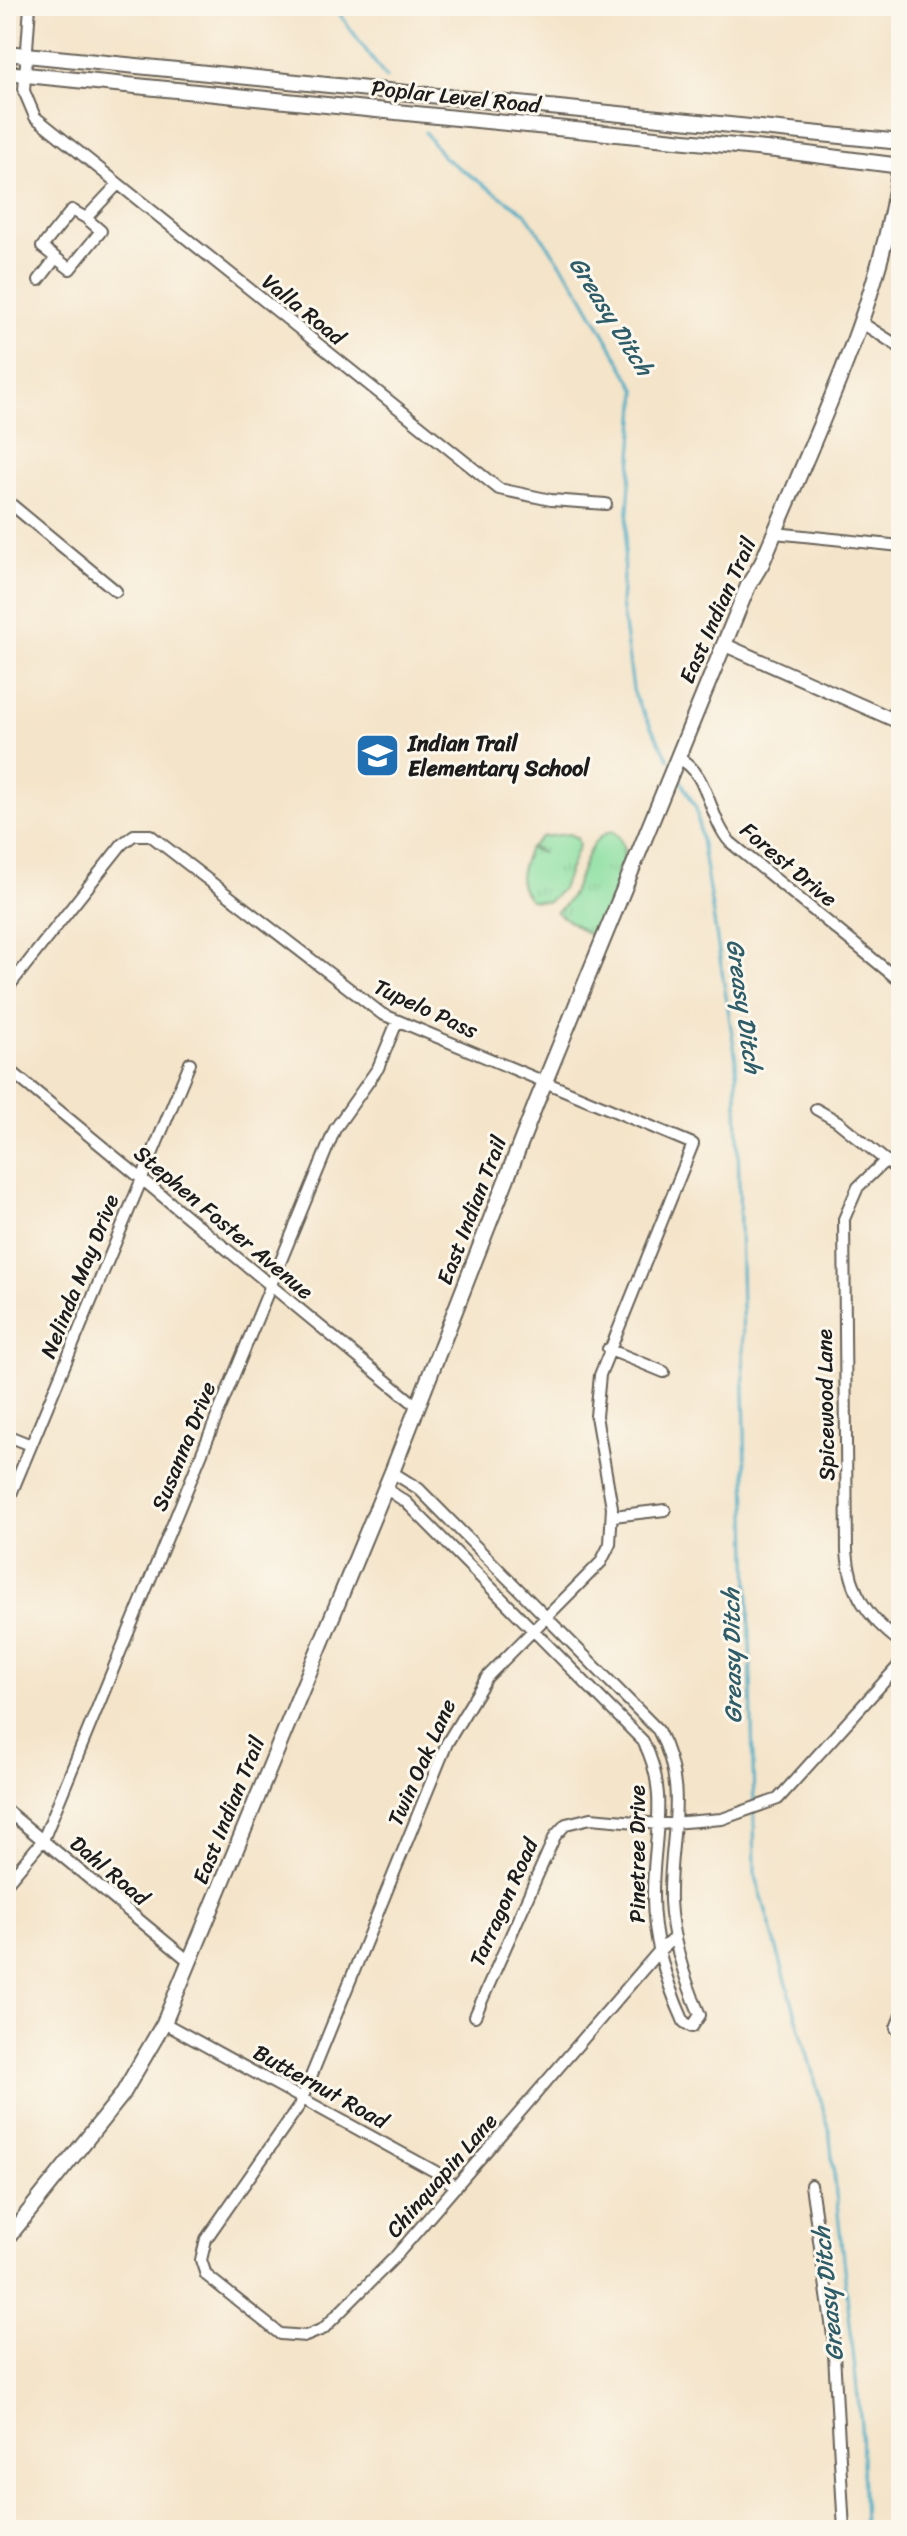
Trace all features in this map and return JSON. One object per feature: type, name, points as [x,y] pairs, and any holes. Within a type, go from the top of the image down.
[{"type":"main road","name":"Poplar Level Road","points":[[6,53],[901,142]]},
{"type":"main road","name":"Poplar Level Road","points":[[6,73],[776,150],[900,166]]},
{"type":"main road","name":"East Indian Trail","points":[[6,2240],[122,2095],[164,2023],[392,1472],[545,1083],[678,758],[862,323],[877,277],[901,158]]},
{"type":"street","name":"Valla Road","points":[[30,6],[24,75],[27,104],[35,117],[499,489],[551,500],[606,504]]},
{"type":"street","points":[[86,218],[118,184]]},
{"type":"street","points":[[72,210],[101,231],[70,269],[55,259],[42,247],[72,210]]},
{"type":"street","points":[[39,280],[55,259]]},
{"type":"street","points":[[862,323],[901,348]]},
{"type":"street","points":[[6,500],[116,591]]},
{"type":"street","points":[[775,533],[901,546]]},
{"type":"street","points":[[725,645],[901,723]]},
{"type":"street","name":"Forest Drive","points":[[678,758],[697,773],[717,825],[730,842],[901,982]]},
{"type":"street","name":"Tupelo Pass","points":[[6,990],[122,844],[134,835],[158,838],[358,998],[397,1022],[693,1144]]},
{"type":"street","name":"Susanna Drive","points":[[6,1884],[43,1840],[335,1129],[378,1068],[397,1022]]},
{"type":"street","name":"Nelinda May Drive","points":[[6,1506],[190,1063]]},
{"type":"street","name":"Stephen Foster Avenue","points":[[6,1067],[418,1407]]},
{"type":"street","points":[[816,1109],[837,1121],[901,1173]]},
{"type":"street","name":"Twin Oak Lane","points":[[206,2275],[201,2260],[206,2239],[287,2128],[302,2099],[447,1743],[479,1687],[601,1562],[610,1544],[613,1516],[596,1416],[600,1375],[693,1144]]},
{"type":"street","name":"Spicewood Lane","points":[[885,1161],[858,1187],[844,1219],[847,1551],[857,1598],[871,1619],[901,1643]]},
{"type":"street","points":[[608,1349],[664,1372]]},
{"type":"street","points":[[6,1435],[31,1445]]},
{"type":"street","name":"Pinetree Drive","points":[[385,1488],[406,1502],[643,1741],[660,1785],[653,1902],[659,1951],[678,2009],[684,2022],[692,2027],[700,2015],[680,1964],[670,1881],[678,1820],[677,1782],[658,1730],[419,1489],[392,1472]]},
{"type":"street","points":[[613,1516],[665,1510]]},
{"type":"street","name":"Tarragon Road","points":[[475,2016],[560,1830],[566,1824],[591,1818],[659,1824],[737,1816],[768,1804],[786,1793],[901,1663]]},
{"type":"street","name":"Dahl Road","points":[[6,1810],[189,1961]]},
{"type":"street","name":"Chinquapin Lane","points":[[206,2275],[280,2334],[297,2337],[314,2333],[335,2318],[394,2258],[659,1951],[675,1937]]},
{"type":"street","points":[[900,2034],[896,2028],[901,2015]]},
{"type":"street","name":"Butternut Road","points":[[164,2023],[436,2172],[456,2187]]},
{"type":"street","points":[[811,2185],[833,2336],[844,2530]]},
{"type":"green space","points":[[612,831],[620,839],[624,851],[623,864],[607,909],[596,933],[591,936],[556,912],[572,893],[593,845],[601,836]]},
{"type":"green space","points":[[569,834],[577,838],[579,845],[562,889],[548,902],[530,900],[520,881],[529,848],[543,853],[531,847],[541,837]]},
{"type":"waterway","name":"Greasy Ditch","points":[[334,6],[386,78]]},
{"type":"waterway","name":"Greasy Ditch","points":[[425,132],[443,157],[525,213],[576,285],[637,391],[621,603],[634,696],[669,759]]},
{"type":"waterway","name":"Greasy Ditch","points":[[679,777],[696,808],[736,1059],[754,1805]]},
{"type":"waterway","name":"Greasy Ditch","points":[[754,1812],[755,1873],[829,2129],[861,2425],[864,2530]]},
{"type":"place","name":"Indian Trail Elementary School","points":[[377,756]]}]
